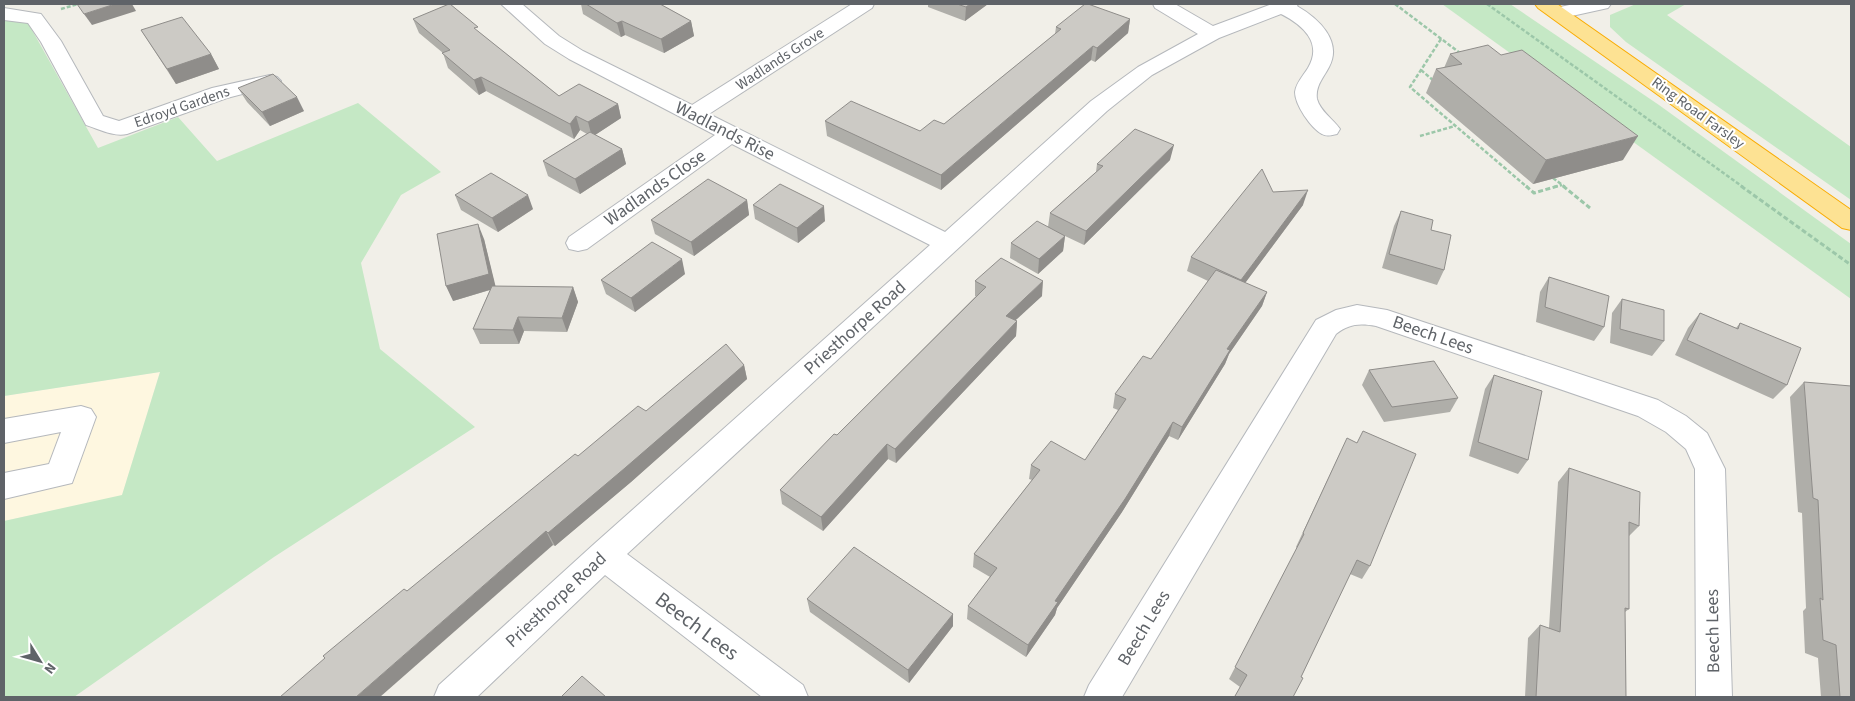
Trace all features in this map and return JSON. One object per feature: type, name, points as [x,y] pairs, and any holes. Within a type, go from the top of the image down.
[{"type":"highway","name":"Ring Road Farsley","points":[[1552,8],[1851,222]]},
{"type":"street","name":"Wadlands Rise","points":[[511,4],[552,40],[576,55],[948,244]]},
{"type":"street","name":"Wadlands Grove","points":[[694,114],[865,4]]},
{"type":"street","points":[[1162,4],[1212,34]]},
{"type":"street","points":[[1552,8],[1601,4]]},
{"type":"street","points":[[1285,5],[1316,29],[1323,44],[1322,60],[1310,79],[1306,93],[1309,106],[1329,129]]},
{"type":"street","name":"Priesthorpe Road","points":[[452,697],[604,556],[1099,106],[1145,71],[1212,34],[1285,5]]},
{"type":"street","name":"Edroyd Gardens","points":[[4,14],[34,18],[50,41],[94,120],[119,129],[220,92],[270,80]]},
{"type":"street","name":"Wadlands Close","points":[[578,243],[731,134]]},
{"type":"street","name":"Beech Lees","points":[[1102,697],[1326,327],[1338,319],[1356,314],[1378,317],[1648,408],[1676,424],[1697,441],[1710,469],[1714,697]]},
{"type":"street","points":[[4,431],[81,417],[61,474],[4,486]]},
{"type":"street","name":"Beech Lees","points":[[604,556],[790,697]]},
{"type":"path","points":[[1395,4],[1463,55]]},
{"type":"path","points":[[1486,4],[1851,265]]},
{"type":"path","points":[[1441,39],[1410,87],[1534,193],[1562,185]]},
{"type":"path","points":[[1421,70],[1436,82]]},
{"type":"path","points":[[1420,136],[1456,126]]},
{"type":"path","points":[[1553,178],[1590,208]]},
{"type":"shaded area","points":[[160,372],[122,496],[4,521],[4,396]]},
{"type":"green space","points":[[1442,4],[1510,4],[1659,105],[1851,244],[1851,299]]},
{"type":"green space","points":[[1636,4],[1686,4],[1667,15],[1851,147],[1851,200],[1626,42],[1610,27],[1610,15]]},
{"type":"green space","points":[[4,18],[27,21],[98,148],[178,117],[217,161],[358,103],[441,172],[401,195],[361,263],[380,349],[475,427],[274,557],[74,697],[4,697],[4,521],[122,495],[160,372],[4,396]]},
{"type":"building","points":[[77,4],[115,4],[84,14]]},
{"type":"building","points":[[449,4],[478,27],[474,28],[559,96],[579,84],[618,104],[588,122],[576,116],[570,124],[481,77],[474,80],[442,53],[450,50],[413,19]]},
{"type":"building","points":[[586,4],[660,4],[691,21],[661,39],[622,21],[617,23]]},
{"type":"building","points":[[957,4],[970,4],[966,7]]},
{"type":"building","points":[[1085,4],[1130,19],[1097,48],[1093,46],[941,175],[825,121],[851,101],[920,131],[934,120],[944,124],[1061,29],[1056,27]]},
{"type":"building","points":[[182,17],[211,54],[167,69],[141,30]]},
{"type":"building","points":[[1488,45],[1501,55],[1522,50],[1638,136],[1546,160],[1436,69],[1462,64],[1450,54]]},
{"type":"building","points":[[273,74],[297,97],[262,112],[238,88]]},
{"type":"building","points":[[1135,129],[1174,145],[1086,231],[1050,213],[1103,166],[1097,164]]},
{"type":"building","points":[[590,132],[622,149],[575,179],[543,161]]},
{"type":"building","points":[[1262,169],[1273,192],[1308,190],[1241,280],[1191,257]]},
{"type":"building","points":[[491,173],[528,195],[492,218],[455,195]]},
{"type":"building","points":[[708,179],[747,200],[691,242],[651,220]]},
{"type":"building","points":[[780,184],[824,206],[797,228],[753,205]]},
{"type":"building","points":[[1401,211],[1433,220],[1431,230],[1451,235],[1444,270],[1389,254]]},
{"type":"building","points":[[1037,221],[1065,236],[1039,259],[1011,243]]},
{"type":"building","points":[[478,224],[489,274],[446,286],[437,234]]},
{"type":"building","points":[[652,242],[682,259],[631,298],[601,280]]},
{"type":"building","points":[[1001,258],[1043,281],[1006,316],[1017,321],[895,449],[887,444],[821,517],[780,490],[834,434],[837,435],[986,287],[975,281]]},
{"type":"building","points":[[1216,270],[1267,292],[1227,349],[1230,350],[1182,427],[1173,422],[1125,499],[1055,601],[1058,602],[1028,645],[968,606],[997,568],[974,554],[1040,470],[1031,465],[1051,441],[1085,460],[1126,399],[1115,394],[1143,356],[1151,359]]},
{"type":"building","points":[[1549,277],[1609,296],[1604,327],[1545,307]]},
{"type":"building","points":[[492,286],[573,287],[562,318],[518,317],[513,330],[473,329]]},
{"type":"building","points":[[1622,299],[1664,310],[1664,341],[1620,329]]},
{"type":"building","points":[[1700,313],[1738,329],[1740,323],[1801,348],[1787,385],[1687,340]]},
{"type":"building","points":[[726,344],[744,365],[548,533],[546,531],[356,697],[280,697],[325,658],[323,656],[404,589],[407,591],[575,454],[578,456],[638,406],[646,411]]},
{"type":"building","points":[[1434,361],[1458,398],[1392,407],[1369,370]]},
{"type":"building","points":[[1494,375],[1542,391],[1528,460],[1478,442]]},
{"type":"building","points":[[1804,382],[1851,386],[1851,697],[1840,697],[1836,645],[1823,640],[1818,500],[1813,498]]},
{"type":"building","points":[[1363,431],[1416,454],[1370,566],[1357,560],[1293,697],[1235,696],[1247,675],[1235,667],[1304,534],[1347,438],[1357,443]]},
{"type":"building","points":[[1569,468],[1640,492],[1639,526],[1629,522],[1629,609],[1625,608],[1626,697],[1536,697],[1540,625],[1560,632]]},
{"type":"building","points":[[854,547],[953,614],[908,670],[807,599]]},
{"type":"building","points":[[582,676],[606,697],[561,697]]}]
